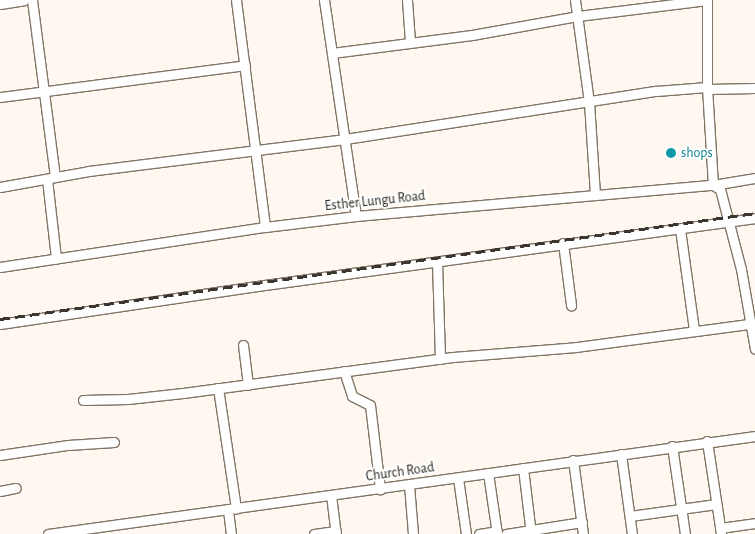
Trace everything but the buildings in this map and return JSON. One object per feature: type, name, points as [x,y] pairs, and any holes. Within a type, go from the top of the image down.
[{"type":"street","points":[[0,4],[24,0]]},
{"type":"street","points":[[32,0],[44,90],[56,258]]},
{"type":"street","points":[[236,0],[266,227]]},
{"type":"street","points":[[324,0],[356,216]]},
{"type":"street","points":[[406,0],[410,42]]},
{"type":"street","points":[[575,0],[589,102],[595,194]]},
{"type":"street","points":[[332,53],[472,35],[578,16],[707,0],[707,88],[713,185],[720,189],[727,222],[741,269],[752,323],[755,350]]},
{"type":"street","points":[[0,96],[245,65]]},
{"type":"street","points":[[0,187],[89,171],[255,151],[656,91],[755,88]]},
{"type":"street","name":"Esther Lungu Road","points":[[0,267],[266,227],[356,216],[713,185],[755,178]]},
{"type":"street","points":[[0,324],[755,218]]},
{"type":"street","points":[[680,229],[694,330]]},
{"type":"street","points":[[563,244],[571,305]]},
{"type":"street","points":[[437,262],[441,331],[440,359]]},
{"type":"street","points":[[83,400],[128,399],[440,359],[576,347],[752,323]]},
{"type":"street","points":[[243,345],[248,385]]},
{"type":"street","points":[[344,371],[352,396],[370,405],[380,489]]},
{"type":"street","points":[[218,388],[232,510],[231,534]]},
{"type":"street","name":"Church Road","points":[[54,534],[410,485],[707,441],[755,436]]},
{"type":"street","points":[[707,441],[720,531],[755,523]]},
{"type":"street","points":[[0,455],[68,445],[114,442]]},
{"type":"street","points":[[672,446],[685,534]]},
{"type":"street","points":[[621,454],[632,534]]},
{"type":"street","points":[[573,460],[583,534]]},
{"type":"street","points":[[523,468],[531,532]]},
{"type":"street","points":[[479,534],[497,533],[488,473]]},
{"type":"street","points":[[458,478],[466,534]]},
{"type":"street","points":[[410,485],[414,534]]},
{"type":"street","points":[[0,490],[16,488]]},
{"type":"street","points":[[314,534],[336,532],[330,495]]},
{"type":"street","points":[[630,516],[716,504]]},
{"type":"street","points":[[506,534],[531,532],[582,522]]},
{"type":"street","points":[[125,524],[126,534]]},
{"type":"railway","points":[[0,319],[755,213]]},
{"type":"place","name":"shops","points":[[671,153]]}]
